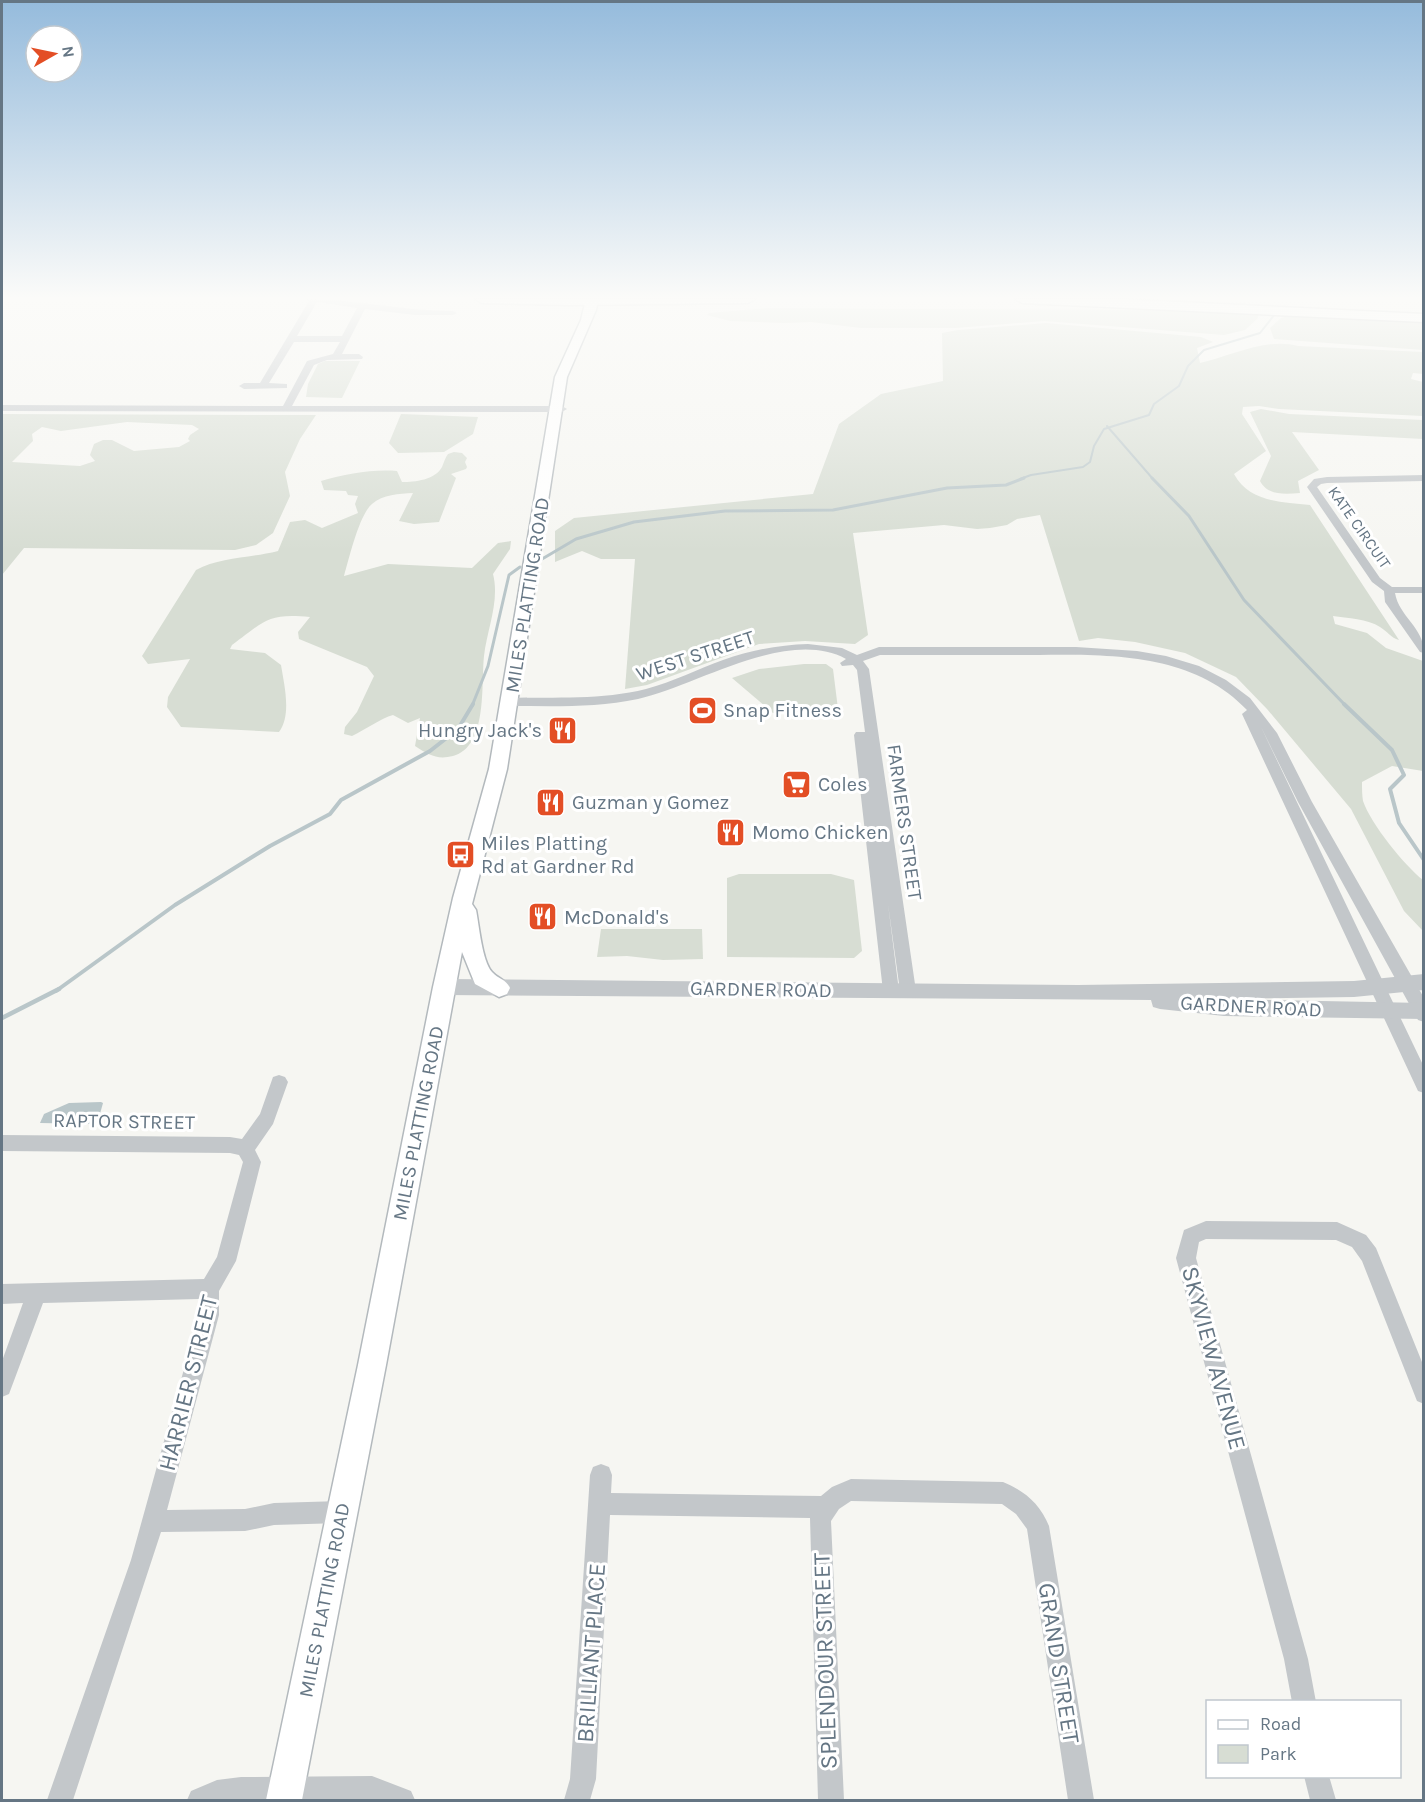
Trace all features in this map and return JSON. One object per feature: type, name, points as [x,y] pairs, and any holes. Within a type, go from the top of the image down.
[{"type":"main road","name":"MILES PLATTING ROAD","points":[[285,1795],[372,1365],[462,898],[498,769],[524,598],[563,383]]},
{"type":"main road","points":[[462,898],[472,948],[483,978],[499,988]]},
{"type":"street","points":[[286,409],[300,383]]},
{"type":"street","points":[[244,386],[284,386]]},
{"type":"street","points":[[2,408],[559,409]]},
{"type":"street","name":"KATE CIRCUIT","points":[[1424,478],[1327,480],[1318,481],[1312,487],[1376,580],[1389,590],[1391,602],[1424,649]]},
{"type":"street","points":[[1389,590],[1424,590]]},
{"type":"street","points":[[851,661],[879,651],[1111,651],[1150,656],[1194,669],[1213,678],[1246,701],[1268,728],[1387,1011],[1424,1086]]},
{"type":"street","name":"WEST STREET","points":[[509,706],[613,703],[668,696],[725,672],[770,658],[822,654],[851,661]]},
{"type":"street","name":"FARMERS STREET","points":[[851,661],[863,669],[864,721],[900,992]]},
{"type":"street","points":[[1297,800],[1416,983],[1423,1013]]},
{"type":"street","name":"GARDNER ROAD","points":[[444,987],[1078,993],[1377,988],[1416,983]]},
{"type":"street","name":"GARDNER ROAD","points":[[1078,993],[1224,1008],[1423,1013]]},
{"type":"street","points":[[245,1148],[264,1129],[279,1082]]},
{"type":"street","name":"RAPTOR STREET","points":[[2,1143],[230,1145],[245,1148]]},
{"type":"street","name":"HARRIER STREET","points":[[60,1800],[142,1560],[209,1315],[209,1289],[226,1261],[252,1162],[245,1148]]},
{"type":"street","name":"SKYVIEW AVENUE","points":[[1304,1700],[1296,1659],[1186,1258],[1191,1236],[1206,1230],[1337,1231],[1359,1241],[1369,1256],[1424,1394]]},
{"type":"street","points":[[2,1294],[209,1289]]},
{"type":"street","points":[[2,1387],[38,1293]]},
{"type":"street","name":"BRILLIANT PLACE","points":[[577,1800],[583,1779],[601,1475]]},
{"type":"street","name":"GRAND STREET","points":[[822,1514],[840,1492],[851,1490],[1003,1493],[1018,1500],[1029,1510],[1038,1526],[1081,1800]]},
{"type":"street","points":[[600,1504],[822,1514]]},
{"type":"street","points":[[153,1521],[244,1520],[274,1514],[341,1512]]},
{"type":"street","name":"SPLENDOUR STREET","points":[[822,1514],[831,1800]]},
{"type":"street","points":[[1317,1778],[1323,1800]]},
{"type":"street","points":[[200,1800],[217,1793],[241,1790],[285,1795],[372,1789],[402,1800]]},
{"type":"green space","points":[[349,383],[342,398],[306,397],[308,384]]},
{"type":"green space","points":[[933,383],[1423,383],[1423,416],[1243,407],[1242,414],[1266,451],[1234,474],[1240,483],[1257,495],[1277,501],[1310,505],[1399,640],[1375,624],[1364,621],[1333,616],[1335,624],[1367,633],[1386,648],[1423,661],[1423,771],[1392,766],[1362,782],[1363,801],[1373,821],[1398,854],[1423,880],[1423,931],[1404,911],[1351,809],[1267,709],[1236,677],[1185,653],[1135,642],[1098,638],[1079,641],[1040,515],[1017,519],[1007,525],[990,528],[977,529],[944,525],[853,533],[868,635],[855,644],[805,641],[759,644],[647,685],[625,689],[635,559],[601,559],[582,551],[555,562],[555,531],[574,518],[813,494],[839,424],[881,394]]},
{"type":"green space","points":[[1261,409],[1289,414],[1423,420],[1423,439],[1292,432],[1319,470],[1298,481],[1300,493],[1277,493],[1263,486],[1260,481],[1271,456],[1250,412]]},
{"type":"green space","points":[[2,414],[316,415],[300,439],[285,472],[290,496],[273,533],[256,545],[235,550],[24,548],[2,575]],"holes":[[[127,422],[192,425],[199,429],[190,435],[188,439],[190,441],[179,447],[134,451],[112,440],[103,440],[94,444],[90,455],[95,461],[80,466],[12,462],[33,441],[32,434],[42,427],[61,431]]]},
{"type":"green space","points":[[401,414],[478,417],[473,434],[444,452],[398,453],[389,443]]},
{"type":"green space","points":[[462,453],[467,458],[465,462],[467,467],[451,474],[456,478],[439,522],[414,524],[399,521],[413,493],[381,498],[372,504],[363,518],[344,576],[388,564],[472,568],[498,543],[511,541],[510,549],[493,574],[495,594],[484,656],[481,713],[472,741],[464,750],[453,756],[438,757],[415,746],[420,718],[408,723],[393,715],[352,736],[344,734],[345,727],[357,712],[374,676],[367,667],[299,639],[298,632],[310,617],[284,616],[267,620],[232,645],[230,649],[265,653],[281,665],[286,708],[283,725],[279,732],[181,727],[167,707],[168,697],[190,659],[148,664],[142,656],[196,570],[225,560],[278,551],[290,522],[305,520],[322,528],[358,513],[355,504],[358,496],[348,495],[346,491],[324,490],[321,481],[359,473],[397,471],[402,482],[419,481],[435,475],[448,454]]},
{"type":"green space","points":[[826,664],[833,669],[839,717],[819,717],[818,712],[773,713],[732,678],[759,669]]},
{"type":"green space","points":[[739,874],[831,874],[854,880],[862,951],[854,958],[727,957],[727,878]]},
{"type":"green space","points":[[601,929],[702,929],[703,959],[597,957]]},
{"type":"shaded area","points":[[69,1103],[103,1103],[98,1121],[92,1124],[40,1123],[44,1114]]},
{"type":"waterway","points":[[1108,428],[1149,415],[1154,404],[1180,383]]},
{"type":"waterway","points":[[1020,479],[1031,475],[1083,467],[1090,462],[1094,446],[1104,429],[1108,428]]},
{"type":"waterway","points":[[1108,428],[1153,479]]},
{"type":"waterway","points":[[537,562],[576,539],[634,522],[725,511],[833,510],[947,488],[1006,485],[1024,478]]},
{"type":"waterway","points":[[1152,478],[1189,516],[1244,600],[1345,705]]},
{"type":"waterway","points":[[472,705],[488,666],[509,575],[520,567]]},
{"type":"waterway","points":[[58,989],[175,905],[270,846],[330,814],[341,800],[430,751],[458,729],[472,705]]},
{"type":"waterway","points":[[1345,705],[1392,750],[1404,775],[1390,789],[1399,823],[1424,860]]},
{"type":"waterway","points":[[2,1018],[58,989]]},
{"type":"place","name":"Snap Fitness","points":[[702,710]]},
{"type":"place","name":"Hungry Jack's","points":[[563,730]]},
{"type":"place","name":"Coles","points":[[797,784]]},
{"type":"place","name":"Guzman y Gomez","points":[[551,802]]},
{"type":"place","name":"Momo Chicken","points":[[731,832]]},
{"type":"place","name":"Miles Platting Rd at Gardner Rd","points":[[460,854]]},
{"type":"place","name":"McDonald's","points":[[543,917]]}]
